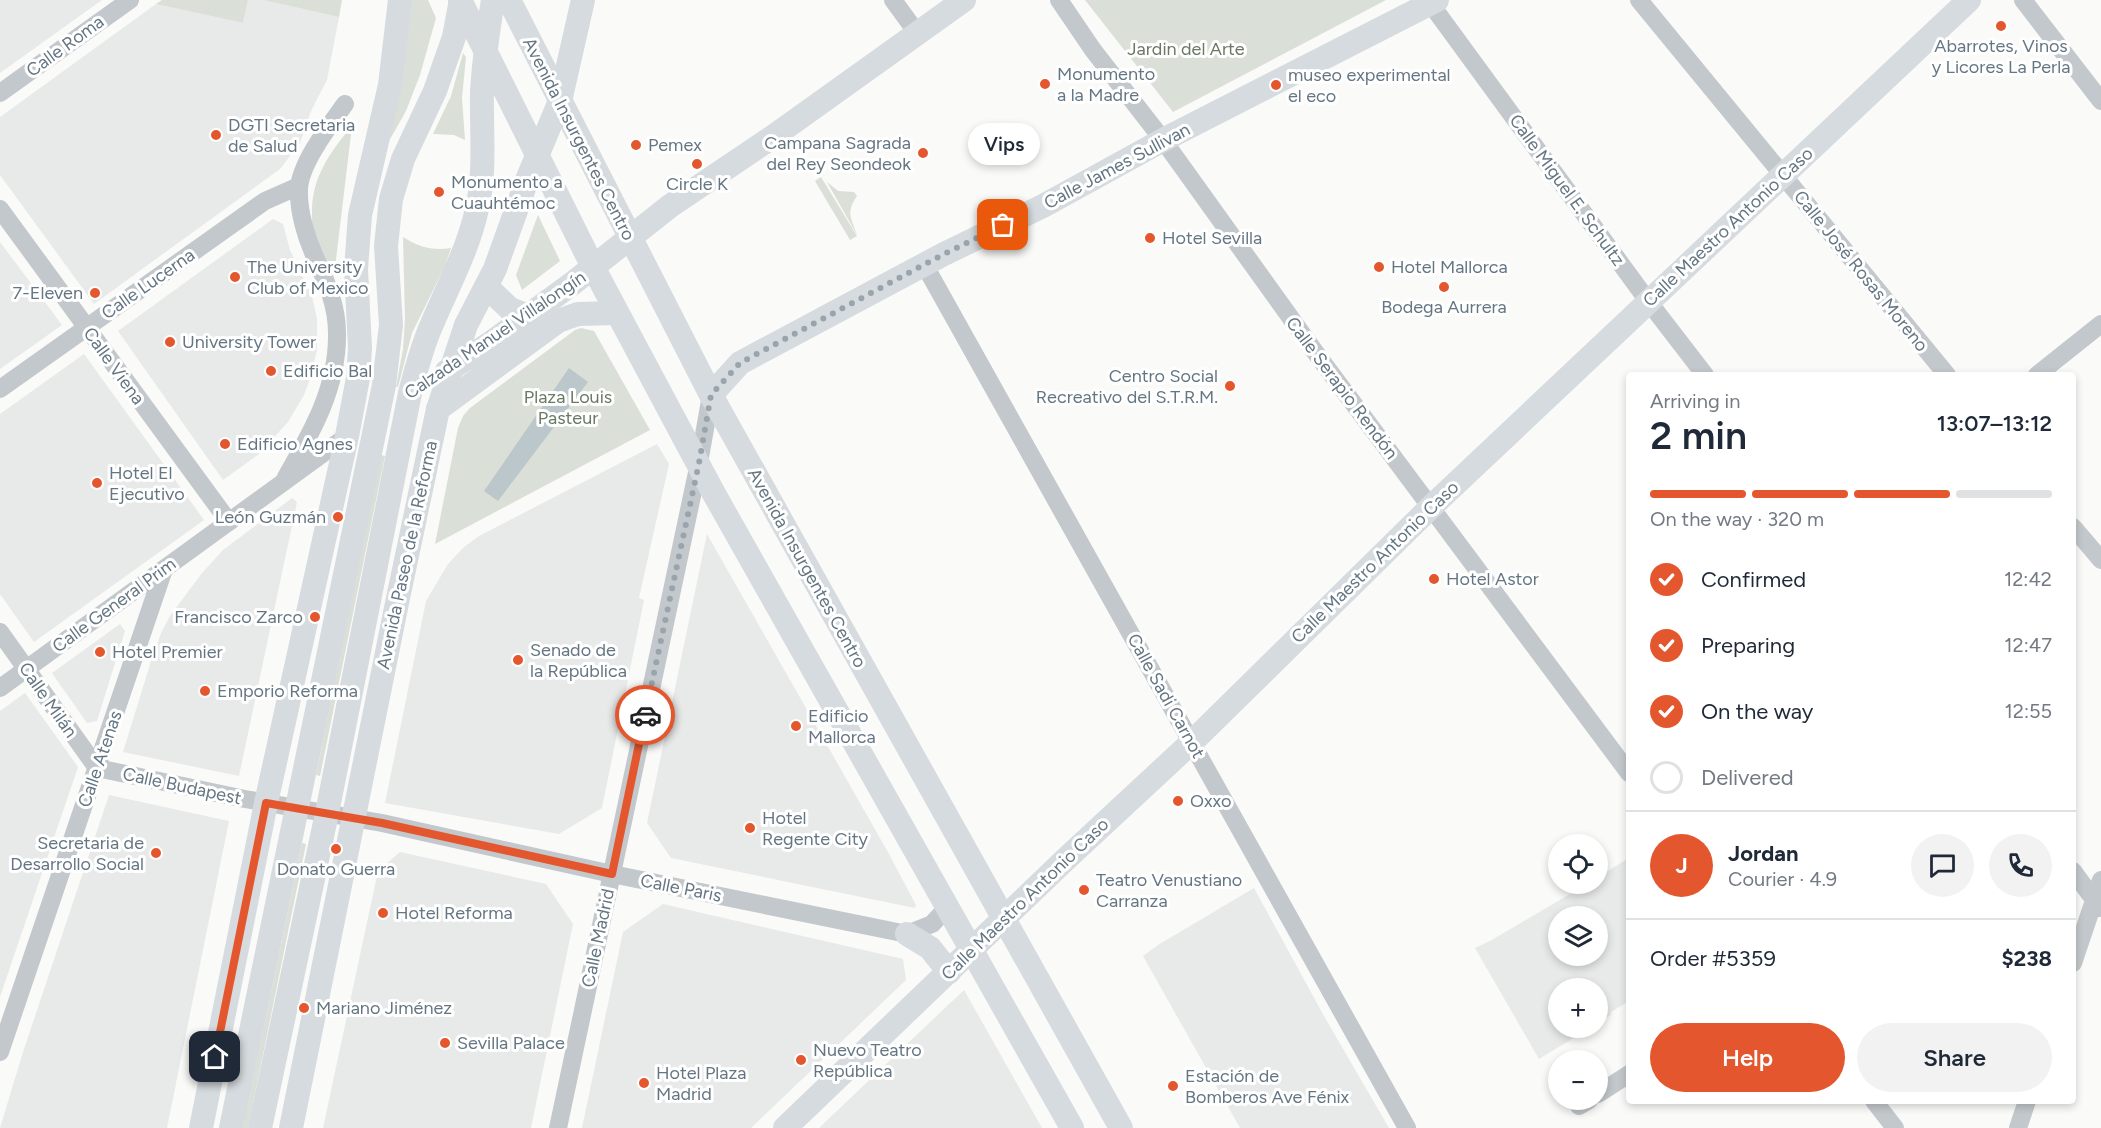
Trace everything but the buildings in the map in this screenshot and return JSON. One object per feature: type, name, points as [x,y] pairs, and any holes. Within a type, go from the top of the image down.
[{"type":"main road","points":[[201,1128],[266,803],[358,378],[360,348],[356,269],[359,225],[390,85],[400,0]]},
{"type":"main road","points":[[461,0],[593,267],[719,502],[1072,1128]]},
{"type":"main road","points":[[231,1128],[379,414],[391,325],[386,246],[391,199],[403,159],[439,80],[454,37],[461,0]]},
{"type":"main road","name":"Avenida Paseo de la Reforma","points":[[260,1128],[327,813],[410,393],[431,326],[464,254],[477,209],[483,162],[485,49],[494,0]]},
{"type":"main road","name":"Avenida Insurgentes Centro","points":[[509,0],[711,395],[1004,920],[1116,1126]]},
{"type":"main road","name":"Avenida Paseo de la Reforma","points":[[291,1128],[438,409],[466,325],[487,287],[560,101],[583,0]]},
{"type":"main road","name":"Calzada Manuel Villalongín","points":[[347,436],[528,316],[670,206],[774,136],[964,0]]},
{"type":"main road","name":"Calle Maestro Antonio Caso","points":[[785,1128],[1192,742],[1431,507],[1970,0]]},
{"type":"main road","name":"Calle James Sullivan","points":[[711,395],[740,363],[924,264],[1043,206],[1163,140],[1433,2]]},
{"type":"main road","points":[[487,287],[510,309],[528,316]]},
{"type":"main road","points":[[438,409],[558,321],[578,314],[617,313]]},
{"type":"main road","points":[[907,934],[930,948],[949,972]]},
{"type":"street","name":"Calle Roma","points":[[0,93],[129,0]]},
{"type":"street","points":[[893,0],[917,33]]},
{"type":"street","name":"Calle Serapio Rendón","points":[[1059,0],[1093,50],[1163,140],[1318,356],[1626,769]]},
{"type":"street","name":"Calle José Rosas Moreno","points":[[1640,0],[1945,372]]},
{"type":"street","points":[[2023,0],[2101,101]]},
{"type":"street","name":"Calle Miguel E. Schultz","points":[[1433,2],[1648,301],[1703,372]]},
{"type":"street","points":[[284,481],[318,418],[329,389],[336,359],[337,332],[334,307],[306,232],[300,206],[299,186],[314,152],[345,104]]},
{"type":"street","name":"Calle Lucerna","points":[[0,388],[265,201],[299,186]]},
{"type":"street","name":"Calle Viena","points":[[0,209],[229,522]]},
{"type":"street","name":"Calle Sadi Carnot","points":[[924,264],[1407,1128]]},
{"type":"street","points":[[2041,372],[2101,324]]},
{"type":"street","name":"Calle Madrid","points":[[558,1128],[699,463],[711,395]]},
{"type":"street","name":"Calzada Manuel Villalongín","points":[[229,522],[347,436]]},
{"type":"street","name":"Calle General Prim","points":[[0,688],[229,522]]},
{"type":"street","points":[[2076,531],[2101,560]]},
{"type":"street","name":"Calle Atenas","points":[[1,1041],[164,569]]},
{"type":"street","name":"Calle Milán","points":[[0,632],[97,768]]},
{"type":"street","name":"Calle Budapest","points":[[97,768],[266,803]]},
{"type":"street","name":"Calle Paris","points":[[266,803],[354,818],[612,874],[907,934]]},
{"type":"street","points":[[2076,875],[2098,904]]},
{"type":"street","points":[[2076,956],[2098,904],[2101,880]]},
{"type":"street","points":[[907,934],[932,924],[947,908]]},
{"type":"street","points":[[1608,1088],[1626,1076]]},
{"type":"street","points":[[1877,1104],[1895,1128]]},
{"type":"street","points":[[2018,1128],[2026,1104]]},
{"type":"shaded area","points":[[0,0],[102,0],[0,73]]},
{"type":"shaded area","points":[[248,0],[263,0],[339,17],[327,80],[311,111],[300,143],[280,169],[94,304],[0,175],[0,117],[156,4],[243,23]]},
{"type":"shaded area","points":[[273,219],[283,224],[290,250],[312,296],[317,319],[317,350],[304,395],[288,422],[259,454],[223,480],[118,331]]},
{"type":"shaded area","points":[[0,242],[62,325],[0,369]]},
{"type":"shaded area","points":[[84,354],[204,520],[34,642],[0,594],[0,414]]},
{"type":"shaded area","points":[[569,368],[588,382],[498,501],[484,491]]},
{"type":"shaded area","name":"Senado de la República","points":[[657,444],[669,464],[639,598],[644,600],[602,808],[559,834],[385,803],[426,601],[448,564],[464,547],[479,536]]},
{"type":"shaded area","points":[[292,498],[297,502],[239,776],[123,752],[151,661],[170,616],[202,573],[223,550]]},
{"type":"shaded area","points":[[707,534],[889,854],[916,905],[915,908],[671,858],[647,823]]},
{"type":"shaded area","name":"Hotel Premier","points":[[120,624],[125,631],[97,721],[87,723],[52,673]]},
{"type":"shaded area","points":[[25,693],[78,767],[0,997],[0,711]]},
{"type":"shaded area","points":[[109,795],[229,821],[167,1128],[0,1128],[23,1052]]},
{"type":"shaded area","points":[[400,852],[546,884],[573,924],[531,1128],[323,1128],[378,871]]},
{"type":"shaded area","points":[[1626,860],[1626,1003],[1611,1012],[1608,1017],[1608,978],[1548,978],[1548,1038],[1574,1038],[1554,1050],[1548,1050],[1548,1054],[1539,1059],[1475,948],[1548,907],[1548,966],[1608,966],[1608,906],[1550,906],[1570,894],[1608,894],[1608,871]]},
{"type":"shaded area","points":[[1254,888],[1389,1128],[1240,1128],[1143,956]]},
{"type":"shaded area","points":[[663,904],[903,959],[906,980],[751,1128],[582,1128],[623,932]]},
{"type":"shaded area","points":[[964,990],[1042,1128],[819,1128],[907,1044]]},
{"type":"green space","points":[[162,0],[248,0],[243,23],[156,4]]},
{"type":"green space","points":[[263,0],[342,0],[339,17]]},
{"type":"green space","points":[[409,0],[428,0],[436,18],[420,75],[406,111],[389,141],[402,66]]},
{"type":"green space","name":"Jardin del Arte","points":[[1085,0],[1386,0],[1173,112]]},
{"type":"green space","points":[[463,53],[466,57],[462,98],[465,140],[454,135],[433,134],[451,96]]},
{"type":"green space","points":[[352,126],[334,276],[314,236],[313,199],[315,187],[324,166],[336,145]]},
{"type":"green space","points":[[821,177],[857,236],[850,240],[815,181]]},
{"type":"green space","points":[[827,182],[838,191],[854,192],[857,196],[850,212],[857,235]]},
{"type":"green space","points":[[538,215],[560,261],[522,290],[516,275]]},
{"type":"green space","points":[[403,237],[426,247],[451,248],[445,266],[412,333],[398,387],[396,387],[403,349],[405,319]]},
{"type":"green space","name":"Plaza Louis Pasteur","points":[[581,328],[594,331],[650,430],[435,544],[458,428],[463,416],[470,408],[575,330]]},
{"type":"green space","points":[[381,455],[385,456],[320,776],[316,775]]},
{"type":"green space","points":[[302,843],[306,844],[248,1128],[243,1128]]},
{"type":"way so far","points":[[645,715],[699,463],[711,395],[740,363],[1003,225]]},
{"type":"place","name":"Abarrotes, Vinos y Licores La Perla","points":[[2001,26]]},
{"type":"place","name":"Monumento a la Madre","points":[[1045,84]]},
{"type":"place","name":"museo experimental el eco","points":[[1276,85]]},
{"type":"place","name":"DGTI Secretaria de Salud","points":[[216,135]]},
{"type":"place","name":"Pemex","points":[[636,145]]},
{"type":"place","name":"Campana Sagrada del Rey Seondeok","points":[[923,153]]},
{"type":"place","name":"Circle K","points":[[697,164]]},
{"type":"place","name":"Monumento a Cuauhtémoc","points":[[439,192]]},
{"type":"place","name":"Vips","points":[[1003,225]]},
{"type":"place","name":"Hotel Sevilla","points":[[1150,238]]},
{"type":"place","name":"Hotel Mallorca","points":[[1379,267]]},
{"type":"place","name":"The University Club of Mexico","points":[[235,277]]},
{"type":"place","name":"Bodega Aurrera","points":[[1444,287]]},
{"type":"place","name":"7-Eleven","points":[[95,293]]},
{"type":"place","name":"University Tower","points":[[170,342]]},
{"type":"place","name":"Edificio Bal","points":[[271,371]]},
{"type":"place","name":"Centro Social Recreativo del S.T.R.M.","points":[[1230,386]]},
{"type":"place","name":"Edificio Agnes","points":[[225,444]]},
{"type":"place","name":"Hotel El Ejecutivo","points":[[97,483]]},
{"type":"place","name":"León Guzmán","points":[[338,517]]},
{"type":"place","name":"Hotel Astor","points":[[1434,579]]},
{"type":"place","name":"Francisco Zarco","points":[[315,617]]},
{"type":"place","name":"Hotel Premier","points":[[100,652]]},
{"type":"place","name":"Senado de la República","points":[[518,660]]},
{"type":"place","name":"Emporio Reforma","points":[[205,691]]},
{"type":"place","name":"Edificio Mallorca","points":[[796,726]]},
{"type":"place","name":"Oxxo","points":[[1178,801]]},
{"type":"place","name":"Hotel Regente City","points":[[750,828]]},
{"type":"place","name":"Donato Guerra","points":[[336,849]]},
{"type":"place","name":"Secretaria de Desarrollo Social","points":[[156,853]]},
{"type":"place","name":"Teatro Venustiano Carranza","points":[[1084,890]]},
{"type":"place","name":"Hotel Reforma","points":[[383,913]]},
{"type":"place","name":"Mariano Jiménez","points":[[304,1008]]},
{"type":"place","name":"Sevilla Palace","points":[[445,1043]]},
{"type":"place","name":"Nuevo Teatro República","points":[[801,1060]]},
{"type":"place","name":"Hotel Plaza Madrid","points":[[644,1083]]},
{"type":"place","name":"Estación de Bomberos Ave Fénix","points":[[1173,1086]]},
{"type":"route","points":[[215,1057],[266,803],[382,823],[612,874],[645,715]]}]
